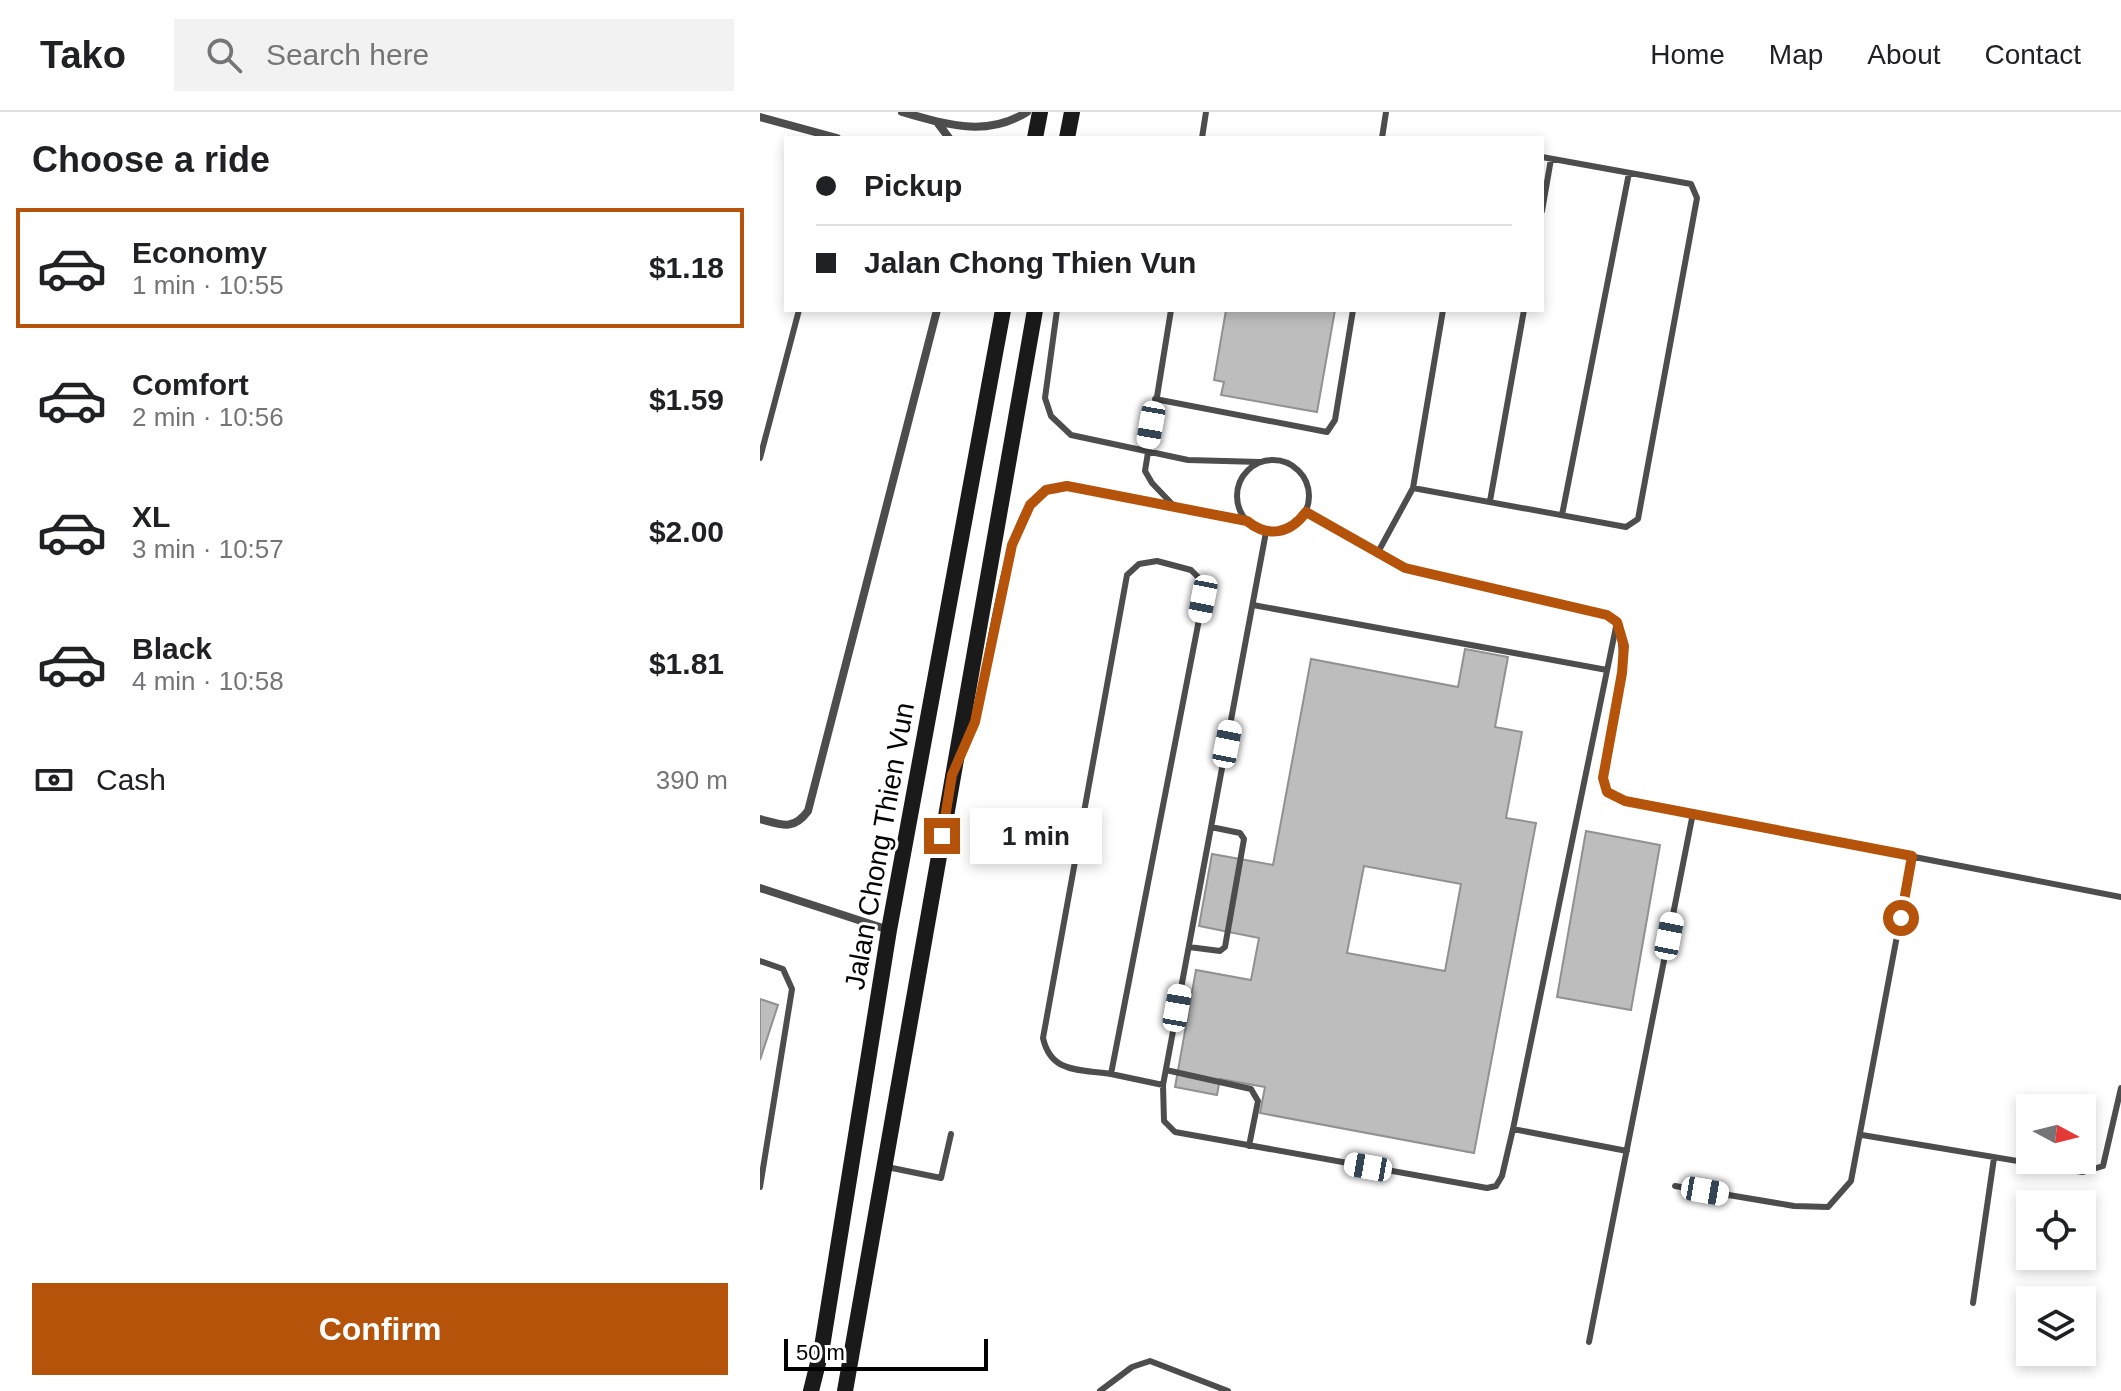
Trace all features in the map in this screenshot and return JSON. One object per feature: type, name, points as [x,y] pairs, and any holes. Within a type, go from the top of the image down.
[{"type":"main road","points":[[1035,136],[1040,112]]},
{"type":"main road","points":[[1067,136],[1072,112]]},
{"type":"main road","name":"Jalan Chong Thien Vun","points":[[811,1391],[822,1347],[889,930],[1003,312]]},
{"type":"main road","points":[[845,1391],[1035,312]]},
{"type":"street","points":[[902,112],[980,129],[1000,126],[1027,112]]},
{"type":"street","points":[[760,117],[830,136]]},
{"type":"street","points":[[936,121],[947,136]]},
{"type":"street","points":[[760,819],[789,827],[800,822],[808,811],[936,312]]},
{"type":"street","points":[[760,888],[889,930]]},
{"type":"lane","points":[[1202,136],[1206,112]]},
{"type":"lane","points":[[1382,136],[1386,112]]},
{"type":"lane","points":[[1413,488],[1626,527],[1638,519],[1697,198],[1691,184],[1544,157]]},
{"type":"lane","points":[[1544,199],[1551,159]]},
{"type":"lane","points":[[1562,515],[1629,173]]},
{"type":"lane","points":[[760,458],[798,312]]},
{"type":"lane","points":[[952,775],[975,722],[1012,545],[1030,505],[1046,490],[1067,486],[1175,506],[1247,521],[1266,532],[1289,529],[1306,512],[1309,488],[1295,467],[1272,459],[1260,462],[1188,460],[1071,435],[1051,416],[1045,398],[1057,312]]},
{"type":"lane","points":[[1171,312],[1145,471],[1152,483],[1175,506]]},
{"type":"lane","points":[[1155,399],[1327,432],[1335,420],[1353,312]]},
{"type":"lane","points":[[1377,554],[1413,488],[1443,312]]},
{"type":"lane","points":[[1490,501],[1524,312]]},
{"type":"lane","points":[[1247,521],[1240,511],[1238,489],[1242,478],[1260,462]]},
{"type":"lane","points":[[1306,512],[1405,568],[1607,615],[1617,622],[1624,646],[1622,673],[1603,778],[1607,792],[1625,801],[2121,897]]},
{"type":"lane","points":[[1266,532],[1163,1085],[1162,1111],[1167,1127],[1175,1132],[1487,1188],[1496,1186],[1502,1176],[1513,1129],[1617,622]]},
{"type":"lane","points":[[1111,1074],[1203,599],[1202,581],[1191,570],[1157,561],[1139,564],[1127,575],[1043,1038],[1047,1056],[1058,1065],[1163,1085]]},
{"type":"lane","points":[[1253,605],[1607,670]]},
{"type":"lane","points":[[1589,1342],[1693,813]]},
{"type":"lane","points":[[1189,947],[1220,951],[1225,947],[1244,839],[1240,833],[1211,827]]},
{"type":"lane","points":[[1675,1186],[1794,1206],[1828,1207],[1851,1181],[1912,856]]},
{"type":"lane","points":[[760,961],[783,969],[792,989],[760,1187]]},
{"type":"lane","points":[[1166,1070],[1251,1089],[1258,1101],[1249,1146]]},
{"type":"lane","points":[[1862,1135],[2083,1172],[2103,1166],[2121,1088]]},
{"type":"lane","points":[[1513,1129],[1627,1151]]},
{"type":"lane","points":[[883,1166],[941,1178],[951,1134]]},
{"type":"lane","points":[[1973,1303],[1994,1158]]},
{"type":"lane","points":[[1100,1391],[1132,1367],[1150,1361],[1228,1391]]},
{"type":"building","points":[[1226,312],[1335,312],[1317,412],[1221,395],[1224,382],[1214,380]]},
{"type":"building","points":[[1465,649],[1508,657],[1495,727],[1522,732],[1506,818],[1536,823],[1474,1153],[1260,1113],[1265,1087],[1220,1079],[1217,1095],[1175,1087],[1196,970],[1251,980],[1259,938],[1199,926],[1212,854],[1273,865],[1311,659],[1458,687]],"holes":[[[1364,866],[1461,884],[1445,971],[1347,953]]]},
{"type":"building","points":[[1586,831],[1660,845],[1631,1010],[1557,997]]},
{"type":"building","points":[[760,999],[778,1005],[760,1060]]},
{"type":"route","points":[[942,836],[952,775],[975,722],[1012,545],[1030,505],[1046,490],[1067,486],[1247,521],[1266,532],[1289,529],[1306,512],[1405,568],[1607,615],[1617,622],[1624,646],[1603,778],[1607,792],[1625,801],[1912,856],[1901,918]]}]
